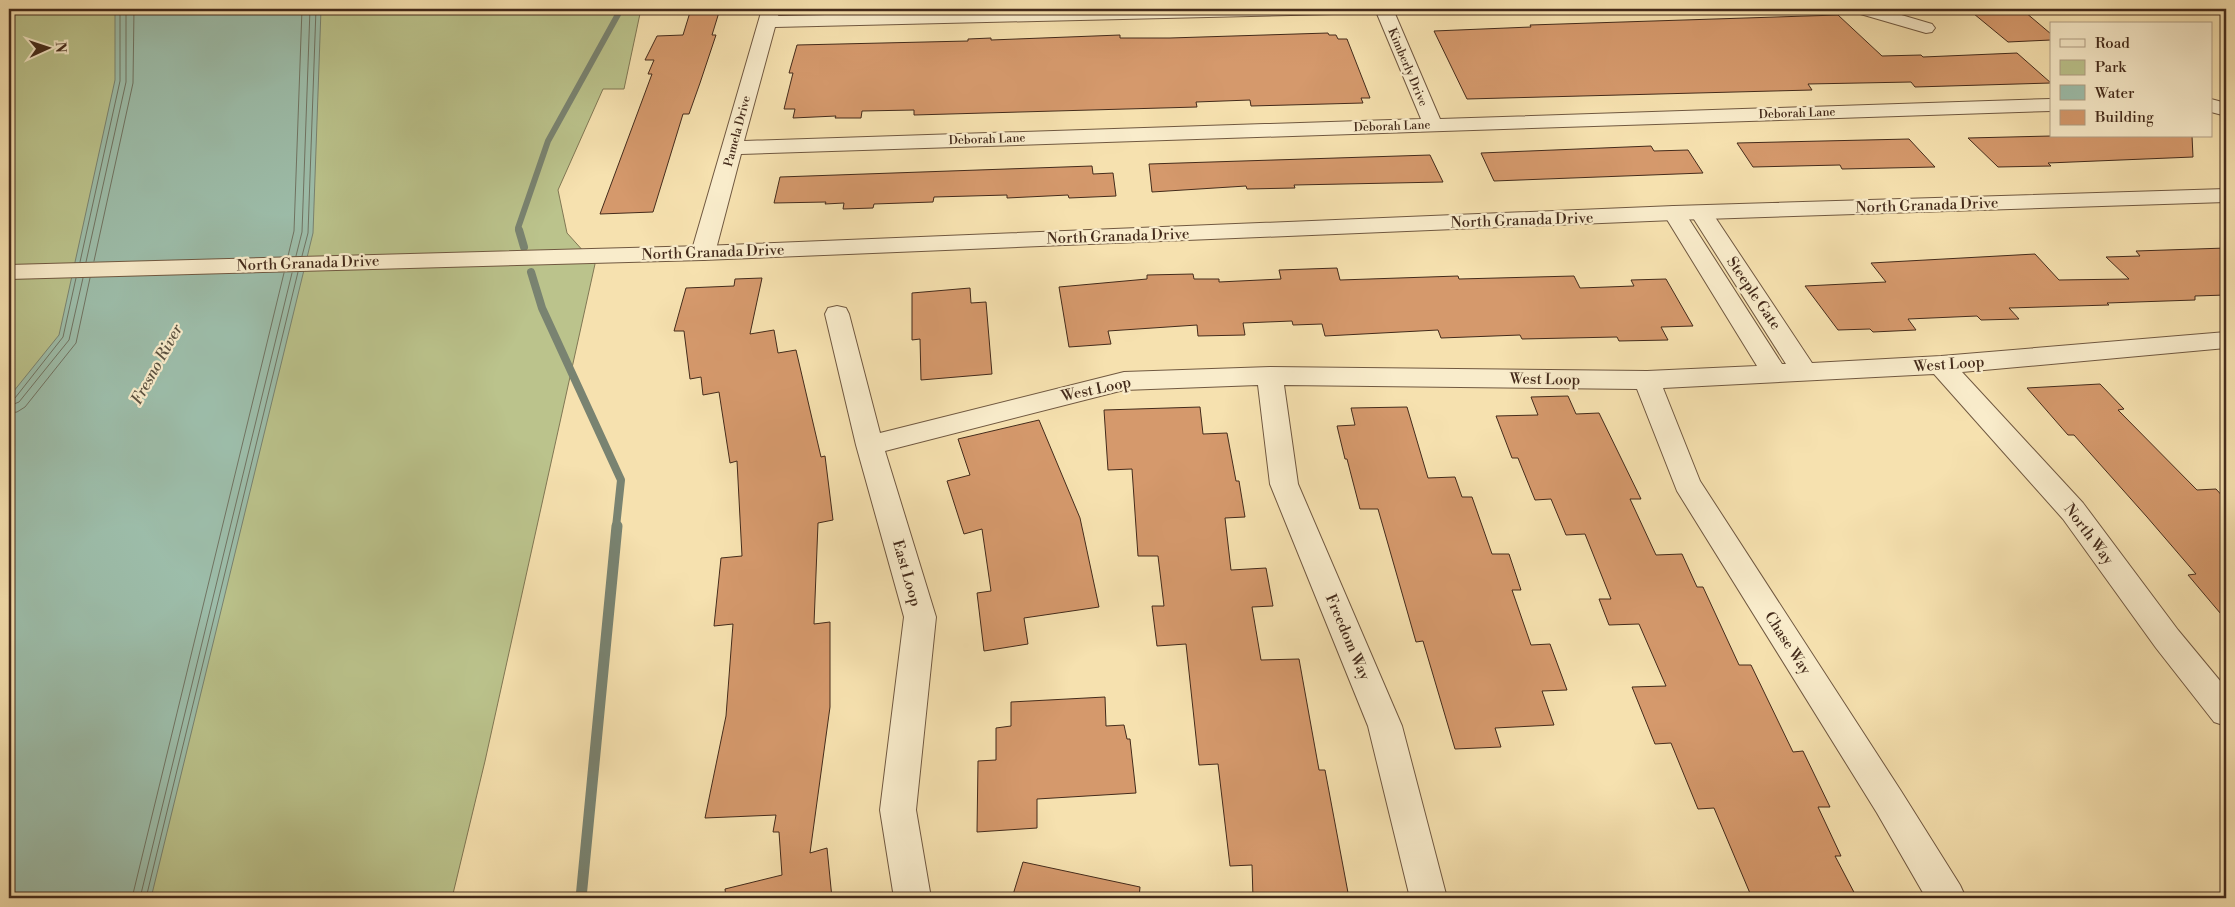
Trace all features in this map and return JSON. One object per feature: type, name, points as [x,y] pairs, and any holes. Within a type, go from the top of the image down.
[{"type":"street","points":[[769,15],[1333,9]]},
{"type":"street","name":"Kimberly Drive","points":[[1384,9],[1433,125]]},
{"type":"street","points":[[1863,9],[1926,28]]},
{"type":"street","name":"Pamela Drive","points":[[703,253],[769,15]]},
{"type":"street","name":"Deborah Lane","points":[[733,148],[2050,105]]},
{"type":"street","points":[[2212,105],[2226,110]]},
{"type":"street","name":"North Granada Drive","points":[[9,272],[366,260],[703,253],[1674,214],[2226,195]]},
{"type":"street","name":"Steeple Gate","points":[[1701,213],[1805,373]]},
{"type":"street","name":"Steeple Gate","points":[[1674,214],[1775,374]]},
{"type":"street","name":"East Loop","points":[[837,314],[870,445],[920,617],[898,810],[912,898]]},
{"type":"street","name":"West Loop","points":[[870,445],[1124,381],[1270,376],[1647,380],[1941,365],[2226,340]]},
{"type":"street","name":"North Way","points":[[1941,365],[2073,511],[2167,639],[2226,712]]},
{"type":"street","name":"Freedom Way","points":[[1270,376],[1284,484],[1385,726],[1428,898]]},
{"type":"street","name":"Chase Way","points":[[1647,380],[1687,484],[1889,802],[1947,898]]},
{"type":"green space","points":[[9,9],[641,9],[624,89],[603,89],[558,190],[567,233],[595,264],[485,761],[452,898],[9,898]]},
{"type":"water","name":"Fresno River","points":[[115,9],[321,9],[313,233],[151,898],[9,898],[9,397],[59,335],[115,80]]},
{"type":"building","points":[[691,9],[720,9],[712,35],[716,35],[689,114],[683,114],[653,212],[600,214],[652,74],[648,74],[654,60],[645,60],[657,36],[683,35]]},
{"type":"building","points":[[1968,9],[2013,9],[2017,12],[2025,12],[2050,33],[2050,40],[2008,42]]},
{"type":"building","points":[[1838,15],[1882,56],[1921,55],[1923,57],[2017,53],[2050,83],[1915,87],[1911,82],[1808,84],[1812,90],[1467,99],[1434,31],[1531,27],[1530,25]]},
{"type":"building","points":[[1328,33],[1329,35],[1336,35],[1338,39],[1347,39],[1370,98],[1361,98],[1363,103],[1251,106],[1250,100],[1196,102],[1197,107],[914,115],[914,110],[862,111],[861,118],[835,118],[836,116],[793,118],[795,109],[784,109],[793,73],[789,73],[797,45],[1120,35],[1120,38],[1170,38]]},
{"type":"building","points":[[2050,136],[2050,138],[2192,138],[2193,157],[2048,163],[2051,166],[1998,167],[1968,138]]},
{"type":"building","points":[[1909,139],[1935,167],[1842,169],[1840,165],[1753,167],[1737,143]]},
{"type":"building","points":[[1651,146],[1654,151],[1688,150],[1703,173],[1494,181],[1481,153]]},
{"type":"building","points":[[1430,155],[1443,182],[1294,185],[1295,188],[1247,189],[1246,186],[1152,192],[1149,164]]},
{"type":"building","points":[[1092,166],[1093,174],[1113,173],[1116,196],[1069,198],[1068,195],[1007,198],[1007,195],[934,197],[933,202],[874,204],[873,208],[843,209],[844,203],[774,203],[780,177]]},
{"type":"building","points":[[2226,248],[2226,295],[2195,296],[2195,300],[2009,308],[2019,319],[1981,320],[1977,316],[1908,319],[1916,330],[1873,332],[1870,329],[1838,330],[1805,286],[1886,282],[1871,263],[2035,254],[2059,280],[2129,279],[2106,257],[2140,256],[2136,251]]},
{"type":"building","points":[[1337,268],[1340,280],[1458,276],[1459,279],[1574,276],[1580,288],[1634,286],[1631,280],[1666,279],[1693,326],[1661,327],[1668,340],[1619,341],[1617,337],[1522,339],[1520,335],[1441,338],[1438,330],[1325,336],[1322,324],[1293,325],[1292,321],[1243,323],[1245,335],[1198,336],[1197,325],[1108,331],[1111,344],[1069,347],[1059,287],[1147,279],[1147,275],[1193,274],[1194,279],[1219,279],[1219,282],[1281,279],[1279,270]]},
{"type":"building","points":[[762,278],[750,334],[774,330],[778,353],[796,350],[821,457],[825,456],[833,520],[818,523],[814,624],[830,622],[830,707],[810,853],[827,848],[832,898],[726,898],[725,889],[782,875],[779,832],[773,832],[776,815],[705,818],[726,716],[733,624],[714,626],[721,558],[742,556],[737,461],[730,463],[719,392],[703,395],[701,377],[690,379],[684,331],[674,331],[686,288],[734,286],[735,279]]},
{"type":"building","points":[[970,288],[971,303],[986,302],[992,374],[921,380],[920,339],[912,340],[912,293]]},
{"type":"building","points":[[2100,384],[2124,409],[2118,410],[2197,490],[2216,489],[2226,500],[2226,620],[2188,575],[2196,574],[2074,435],[2068,435],[2027,388]]},
{"type":"building","points":[[1568,396],[1576,414],[1599,413],[1641,499],[1630,499],[1656,555],[1682,554],[1697,587],[1703,587],[1739,665],[1751,665],[1793,752],[1803,751],[1830,807],[1818,807],[1841,856],[1835,856],[1857,898],[1752,898],[1714,808],[1698,809],[1671,743],[1655,744],[1632,687],[1666,686],[1639,624],[1609,625],[1599,599],[1611,599],[1585,534],[1566,535],[1551,499],[1535,500],[1518,458],[1512,458],[1496,416],[1538,415],[1531,397]]},
{"type":"building","points":[[1200,407],[1203,434],[1227,433],[1236,481],[1239,481],[1245,517],[1225,518],[1231,570],[1266,568],[1273,606],[1252,607],[1261,660],[1299,659],[1319,770],[1325,770],[1349,898],[1253,898],[1252,865],[1230,866],[1218,764],[1199,765],[1186,644],[1157,646],[1152,606],[1164,606],[1158,556],[1138,556],[1132,469],[1108,470],[1104,410]]},
{"type":"building","points":[[1407,407],[1428,478],[1455,477],[1462,497],[1472,497],[1492,554],[1509,554],[1521,590],[1512,590],[1531,645],[1550,644],[1567,690],[1542,691],[1554,725],[1495,728],[1501,747],[1455,749],[1423,641],[1416,642],[1378,509],[1360,509],[1347,459],[1345,459],[1337,426],[1355,425],[1351,408]]},
{"type":"building","points":[[1039,420],[1080,518],[1099,607],[1024,618],[1028,644],[984,651],[977,593],[991,591],[982,529],[964,534],[947,481],[970,475],[958,439]]},
{"type":"building","points":[[1105,697],[1106,726],[1124,725],[1127,739],[1130,739],[1136,793],[1037,799],[1037,828],[977,832],[978,761],[996,760],[996,728],[1011,726],[1011,702]]},
{"type":"building","points":[[1023,862],[1140,887],[1139,898],[1012,898]]},
{"type":"waterway","points":[[519,231],[518,228],[548,141],[621,9]]},
{"type":"waterway","points":[[519,230],[524,247]]},
{"type":"waterway","points":[[531,272],[542,308],[621,480],[616,527]]},
{"type":"waterway","points":[[581,898],[617,526]]}]
